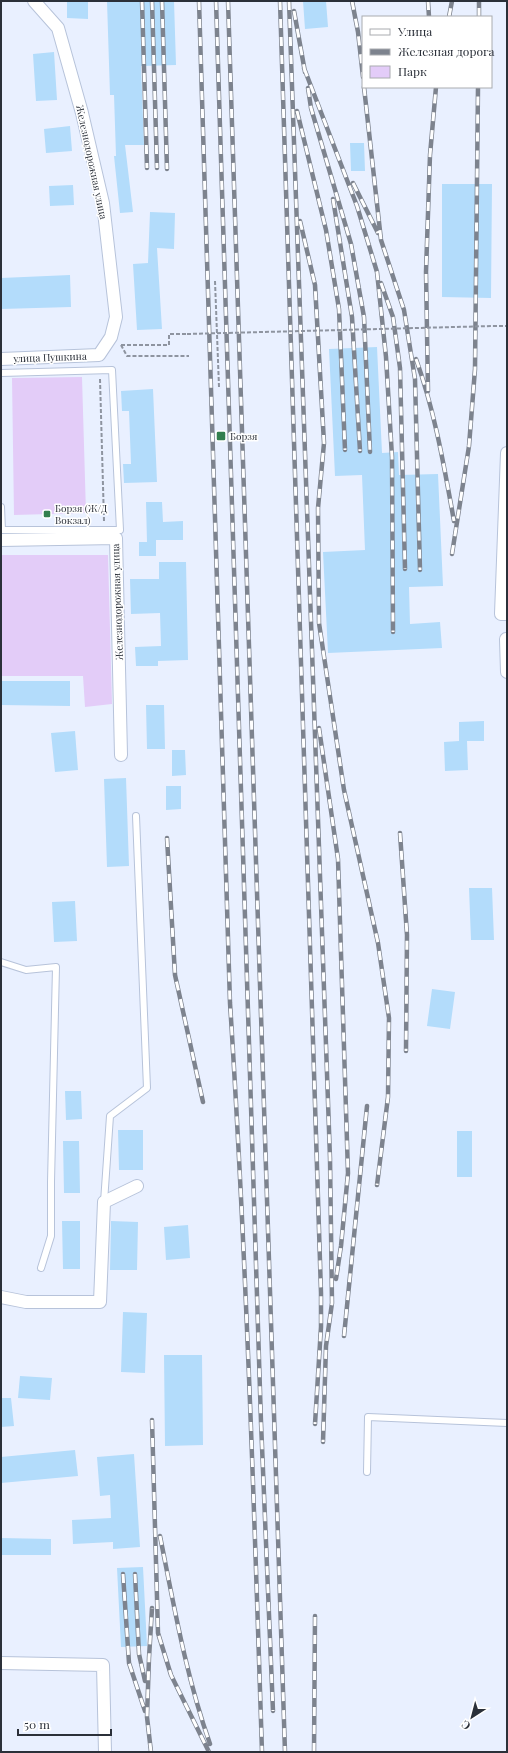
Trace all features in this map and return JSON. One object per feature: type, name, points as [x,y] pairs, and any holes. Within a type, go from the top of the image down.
[{"type":"street","name":"Железнодорожная улица","points":[[34,1],[58,28],[82,113],[103,203],[116,317],[111,337],[99,355]]},
{"type":"street","name":"улица Пушкина","points":[[1,359],[99,355]]},
{"type":"street","points":[[504,614],[507,453]]},
{"type":"street","name":"Железнодорожная улица","points":[[1,534],[116,538],[121,755]]},
{"type":"street","points":[[506,639],[507,672]]},
{"type":"street","points":[[1,1298],[26,1302],[100,1302],[104,1202],[137,1186]]},
{"type":"street","points":[[1,1663],[103,1665],[105,1752]]},
{"type":"lane","points":[[1,373],[112,370],[120,530],[1,534],[1,507]]},
{"type":"lane","points":[[104,1202],[110,1116],[148,1088],[136,816]]},
{"type":"lane","points":[[1,962],[26,970],[56,967],[51,1236],[41,1268]]},
{"type":"lane","points":[[367,1472],[368,1417],[507,1423]]},
{"type":"path","points":[[215,281],[218,387]]},
{"type":"path","points":[[99,355],[121,344],[169,345],[169,334],[507,326]]},
{"type":"path","points":[[121,344],[127,356],[189,356]]},
{"type":"path","points":[[100,371],[104,530]]},
{"type":"green space","points":[[82,377],[86,513],[14,515],[12,378]]},
{"type":"green space","points":[[1,555],[108,555],[112,704],[85,707],[83,676],[1,676]]},
{"type":"building","points":[[67,1],[88,1],[88,19],[67,18]]},
{"type":"building","points":[[107,1],[174,1],[176,65],[141,66],[144,145],[125,145],[133,212],[120,213],[114,156],[116,156],[114,95],[110,95]]},
{"type":"building","points":[[303,1],[326,1],[328,27],[305,29]]},
{"type":"building","points":[[54,52],[57,100],[36,101],[33,54]]},
{"type":"building","points":[[70,126],[72,151],[46,153],[44,129]]},
{"type":"building","points":[[350,143],[364,143],[365,171],[351,171]]},
{"type":"building","points":[[442,184],[492,184],[491,298],[442,297]]},
{"type":"building","points":[[73,185],[74,205],[50,206],[49,186]]},
{"type":"building","points":[[150,212],[175,213],[174,249],[157,248],[162,329],[137,330],[133,264],[148,263]]},
{"type":"building","points":[[70,275],[71,307],[1,309],[1,278]]},
{"type":"building","points":[[377,347],[382,453],[398,452],[399,475],[438,474],[443,586],[409,587],[410,624],[440,622],[442,648],[328,653],[323,552],[365,550],[362,475],[335,476],[329,349]]},
{"type":"building","points":[[153,389],[157,482],[124,483],[123,464],[131,464],[129,411],[122,411],[121,391]]},
{"type":"building","points":[[146,502],[162,502],[163,522],[183,521],[183,540],[156,540],[156,556],[139,556],[139,542],[147,542]]},
{"type":"building","points":[[159,562],[186,562],[188,660],[158,661],[158,666],[136,666],[135,647],[161,646],[160,613],[131,614],[130,579],[159,579]]},
{"type":"building","points":[[1,681],[70,681],[70,706],[1,705]]},
{"type":"building","points":[[146,705],[164,705],[165,749],[147,749]]},
{"type":"building","points":[[484,721],[484,741],[467,741],[468,770],[445,771],[444,742],[459,741],[459,722]]},
{"type":"building","points":[[75,731],[78,770],[55,772],[51,733]]},
{"type":"building","points":[[172,750],[185,750],[186,775],[172,776]]},
{"type":"building","points":[[126,778],[129,866],[107,867],[104,779]]},
{"type":"building","points":[[166,786],[181,786],[181,809],[166,810]]},
{"type":"building","points":[[469,888],[492,888],[494,940],[471,940]]},
{"type":"building","points":[[75,901],[77,941],[54,942],[52,902]]},
{"type":"building","points":[[432,989],[455,992],[450,1029],[427,1026]]},
{"type":"building","points":[[65,1091],[81,1091],[82,1119],[66,1120]]},
{"type":"building","points":[[118,1130],[143,1130],[143,1170],[119,1170]]},
{"type":"building","points":[[457,1131],[472,1131],[472,1177],[457,1177]]},
{"type":"building","points":[[63,1141],[79,1141],[80,1193],[64,1193]]},
{"type":"building","points":[[62,1221],[80,1221],[80,1269],[63,1269]]},
{"type":"building","points":[[111,1221],[138,1222],[137,1270],[110,1270]]},
{"type":"building","points":[[188,1225],[190,1258],[166,1260],[164,1227]]},
{"type":"building","points":[[123,1312],[147,1313],[145,1373],[121,1372]]},
{"type":"building","points":[[164,1355],[202,1355],[203,1445],[165,1446]]},
{"type":"building","points":[[20,1376],[52,1378],[50,1400],[18,1398]]},
{"type":"building","points":[[1,1398],[11,1398],[14,1426],[1,1427]]},
{"type":"building","points":[[75,1450],[78,1476],[1,1483],[1,1457]]},
{"type":"building","points":[[134,1454],[140,1547],[113,1549],[113,1542],[73,1544],[72,1520],[111,1518],[110,1495],[100,1496],[97,1457]]},
{"type":"building","points":[[1,1538],[51,1539],[51,1555],[1,1555]]},
{"type":"building","points":[[143,1567],[147,1646],[121,1647],[117,1568]]},
{"type":"railway","points":[[142,1],[147,168]]},
{"type":"railway","points":[[152,1],[157,168]]},
{"type":"railway","points":[[162,1],[167,169]]},
{"type":"railway","points":[[199,1],[230,1003],[245,1283],[262,1752]]},
{"type":"railway","points":[[216,1],[261,1422],[273,1711]]},
{"type":"railway","points":[[228,1],[285,1752]]},
{"type":"railway","points":[[280,1],[321,1293],[321,1327],[315,1424]]},
{"type":"railway","points":[[289,1],[330,1158],[332,1303],[326,1346],[323,1442]]},
{"type":"railway","points":[[352,1],[358,32],[362,68]]},
{"type":"railway","points":[[428,1],[429,16]]},
{"type":"railway","points":[[449,16],[452,1]]},
{"type":"railway","points":[[479,1],[479,16]]},
{"type":"railway","points":[[294,11],[305,72]]},
{"type":"railway","points":[[304,68],[357,206],[377,272],[386,357],[392,457],[393,632]]},
{"type":"railway","points":[[308,88],[311,108],[351,244],[364,317],[370,452]]},
{"type":"railway","points":[[364,88],[381,240],[404,310],[415,379],[420,570]]},
{"type":"railway","points":[[428,391],[426,272],[430,155],[436,88]]},
{"type":"railway","points":[[452,554],[469,446],[475,369],[478,88]]},
{"type":"railway","points":[[297,111],[326,230],[339,309],[345,450]]},
{"type":"railway","points":[[353,183],[378,233]]},
{"type":"railway","points":[[333,199],[352,317],[360,451]]},
{"type":"railway","points":[[300,221],[315,285],[324,443],[318,508],[319,623],[344,790],[378,943],[389,1018],[388,1097],[377,1185]]},
{"type":"railway","points":[[381,283],[393,317],[400,368],[405,569]]},
{"type":"railway","points":[[416,359],[434,419],[454,521]]},
{"type":"railway","points":[[319,728],[338,859],[348,1173],[341,1246],[336,1279]]},
{"type":"railway","points":[[400,833],[407,935],[406,1051]]},
{"type":"railway","points":[[167,838],[175,975],[203,1102]]},
{"type":"railway","points":[[344,1336],[367,1106]]},
{"type":"railway","points":[[152,1420],[158,1633],[171,1675],[209,1752]]},
{"type":"railway","points":[[160,1536],[187,1667],[210,1744]]},
{"type":"railway","points":[[123,1574],[129,1663],[145,1711]]},
{"type":"railway","points":[[135,1574],[139,1654],[145,1681]]},
{"type":"railway","points":[[151,1752],[147,1717],[152,1608]]},
{"type":"railway","points":[[314,1752],[315,1616]]},
{"type":"place","name":"Борзя","points":[[221,436]]},
{"type":"place","name":"Борзя (Ж/Д Вокзал)","points":[[47,514]]}]
